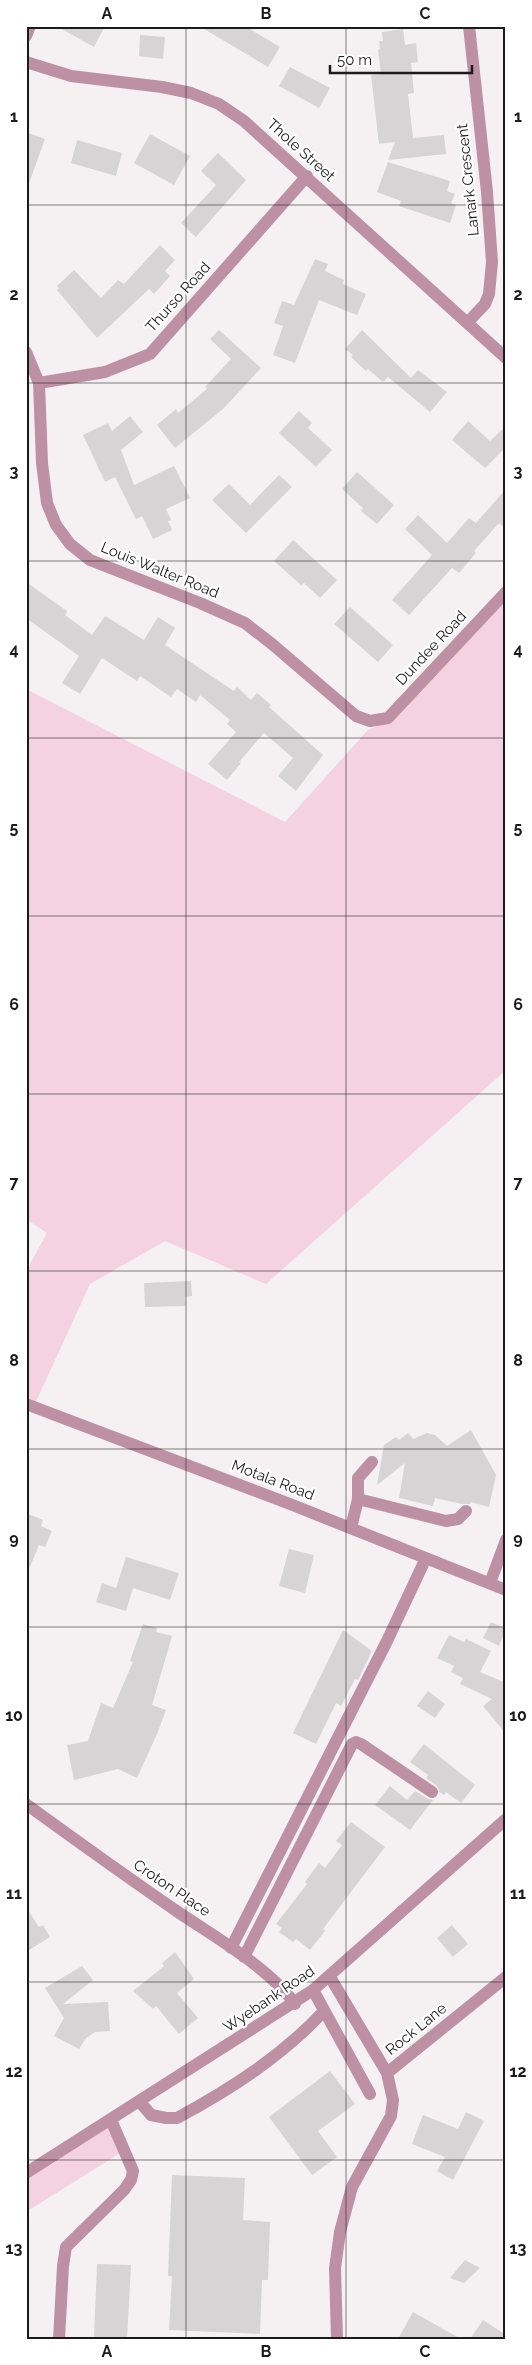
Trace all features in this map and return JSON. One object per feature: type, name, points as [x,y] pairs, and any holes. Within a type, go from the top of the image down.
[{"type":"street","points":[[26,36],[30,26]]},
{"type":"street","name":"Lanark Crescent","points":[[468,322],[490,294],[492,262],[487,192],[469,26]]},
{"type":"street","name":"Thole Street","points":[[26,62],[72,76],[162,87],[207,98],[244,121],[506,358]]},
{"type":"street","name":"Thurso Road","points":[[39,384],[105,372],[150,354],[307,176]]},
{"type":"street","name":"Louis Walter Road","points":[[26,352],[39,384],[42,463],[47,503],[56,525],[70,544],[90,560],[200,603],[245,624],[272,644],[347,710],[363,720],[376,720]]},
{"type":"street","name":"Dundee Road","points":[[376,720],[388,718],[397,710],[441,659],[506,592]]},
{"type":"street","name":"Motala Road","points":[[26,1404],[506,1590]]},
{"type":"street","points":[[350,1528],[358,1499],[358,1478],[372,1462]]},
{"type":"street","points":[[358,1499],[446,1521],[458,1519],[466,1511]]},
{"type":"street","points":[[490,1583],[505,1537]]},
{"type":"street","points":[[231,1948],[387,1642],[426,1558]]},
{"type":"street","points":[[244,1958],[352,1744],[356,1742],[361,1744],[432,1792]]},
{"type":"street","name":"Croton Place","points":[[26,1804],[112,1867],[231,1948],[286,1991],[295,2004]]},
{"type":"street","name":"Wyebank Road","points":[[26,2173],[295,2004],[330,1977],[506,1819]]},
{"type":"street","name":"Rock Lane","points":[[330,1977],[387,2073],[506,1977]]},
{"type":"street","points":[[313,1990],[370,2094]]},
{"type":"street","points":[[140,2102],[151,2115],[177,2118],[251,2074],[302,2035],[324,2011]]},
{"type":"street","points":[[337,2339],[335,2268],[340,2232],[352,2187],[391,2116],[393,2100],[387,2073]]},
{"type":"street","points":[[59,2339],[63,2266],[66,2247],[124,2190],[131,2180],[133,2172],[111,2120]]},
{"type":"shaded area","points":[[506,598],[506,1070],[266,1284],[165,1241],[90,1284],[33,1408],[26,1405],[26,1275],[47,1233],[26,1219],[26,689],[285,822],[368,730],[391,720],[401,713]]},
{"type":"shaded area","points":[[109,2120],[125,2150],[26,2212],[26,2173]]},
{"type":"building","points":[[56,26],[105,26],[94,47]]},
{"type":"building","points":[[199,26],[245,26],[280,47],[268,67]]},
{"type":"building","points":[[403,29],[405,45],[416,43],[418,62],[411,63],[414,93],[408,94],[413,138],[444,135],[446,154],[388,160],[395,142],[379,144],[371,75],[381,74],[378,50],[380,49],[379,41],[383,41],[382,32]]},
{"type":"building","points":[[140,35],[165,37],[163,59],[139,56]]},
{"type":"building","points":[[290,67],[330,88],[319,108],[279,86]]},
{"type":"building","points":[[26,132],[45,139],[28,186],[26,186]]},
{"type":"building","points":[[150,134],[190,156],[174,185],[134,163]]},
{"type":"building","points":[[77,140],[122,153],[116,176],[71,163]]},
{"type":"building","points":[[218,153],[246,180],[196,237],[181,223],[216,185],[201,171]]},
{"type":"building","points":[[388,162],[450,181],[447,191],[455,194],[451,203],[456,205],[450,223],[399,206],[401,201],[377,192]]},
{"type":"building","points":[[160,245],[175,260],[165,271],[170,276],[154,294],[149,289],[97,338],[57,290],[59,288],[57,286],[74,270],[101,298],[118,280],[124,284]]},
{"type":"building","points":[[315,259],[328,264],[325,271],[344,280],[343,284],[366,294],[357,315],[319,300],[295,363],[273,355],[283,326],[274,323],[282,301],[294,305]]},
{"type":"building","points":[[219,330],[261,368],[223,409],[175,448],[157,425],[176,409],[178,413],[207,389],[205,387],[231,359],[210,339]]},
{"type":"building","points":[[362,330],[411,378],[418,370],[447,392],[430,412],[388,377],[383,382],[368,369],[366,371],[351,357],[353,355],[345,349]]},
{"type":"building","points":[[299,411],[312,423],[308,428],[332,450],[316,467],[279,433]]},
{"type":"building","points":[[130,416],[143,432],[121,450],[134,485],[174,466],[190,498],[166,509],[171,520],[168,521],[172,530],[153,539],[142,516],[136,519],[115,477],[105,482],[83,435],[108,423],[112,431]]},
{"type":"building","points":[[468,421],[490,441],[506,426],[506,447],[485,468],[452,440]]},
{"type":"building","points":[[357,472],[394,505],[377,524],[361,511],[363,508],[342,489]]},
{"type":"building","points":[[279,475],[292,487],[246,533],[212,500],[229,484],[250,505]]},
{"type":"building","points":[[506,489],[506,529],[499,523],[474,551],[476,553],[459,573],[452,568],[409,615],[392,600],[432,555],[405,529],[418,515],[447,543],[469,518],[476,523]]},
{"type":"building","points":[[293,540],[337,580],[320,598],[304,583],[301,585],[274,561]]},
{"type":"building","points":[[26,582],[67,611],[65,615],[92,635],[105,616],[144,640],[158,617],[175,628],[165,645],[234,691],[237,687],[251,700],[257,693],[271,705],[269,707],[323,755],[296,791],[278,776],[293,758],[264,733],[239,762],[241,763],[227,780],[208,764],[236,732],[227,724],[230,720],[200,695],[196,702],[177,689],[171,697],[140,676],[137,681],[102,658],[80,694],[62,683],[79,656],[26,618]]},
{"type":"building","points":[[350,607],[393,645],[378,662],[334,624]]},
{"type":"building","points":[[191,1281],[192,1296],[185,1297],[186,1306],[145,1307],[144,1283]]},
{"type":"building","points":[[471,1430],[496,1475],[489,1507],[471,1502],[470,1504],[462,1504],[435,1498],[433,1506],[399,1498],[405,1463],[377,1485],[384,1445],[396,1437],[399,1440],[408,1433],[413,1439],[427,1433],[435,1435],[447,1446]]},
{"type":"building","points":[[26,1513],[43,1520],[41,1526],[52,1531],[45,1547],[39,1545],[27,1574]]},
{"type":"building","points":[[289,1549],[314,1555],[305,1593],[279,1586]]},
{"type":"building","points":[[126,1557],[179,1573],[170,1600],[133,1588],[126,1611],[96,1602],[102,1583],[116,1588]]},
{"type":"building","points":[[491,1622],[506,1629],[499,1646],[483,1638]]},
{"type":"building","points":[[143,1624],[157,1628],[156,1632],[172,1636],[152,1705],[166,1710],[157,1734],[137,1778],[118,1769],[74,1780],[67,1745],[88,1741],[101,1703],[113,1708],[133,1662],[130,1661]]},
{"type":"building","points":[[343,1630],[372,1651],[358,1680],[355,1679],[341,1706],[336,1703],[316,1744],[293,1733]]},
{"type":"building","points":[[449,1635],[464,1642],[466,1639],[491,1651],[480,1672],[506,1683],[506,1734],[483,1706],[492,1699],[460,1684],[463,1678],[451,1672],[454,1666],[437,1658]]},
{"type":"building","points":[[428,1691],[445,1704],[435,1718],[417,1706]]},
{"type":"building","points":[[424,1744],[475,1785],[461,1803],[446,1792],[444,1795],[440,1792],[437,1786],[426,1778],[428,1775],[410,1762]]},
{"type":"building","points":[[390,1786],[407,1800],[415,1791],[433,1800],[410,1830],[375,1805]]},
{"type":"building","points":[[351,1822],[385,1847],[323,1929],[325,1931],[310,1950],[296,1939],[293,1942],[279,1932],[282,1928],[276,1924],[307,1884],[305,1882],[319,1863],[325,1868],[342,1845],[336,1841]]},
{"type":"building","points":[[26,1907],[39,1927],[43,1925],[50,1937],[26,1952]]},
{"type":"building","points":[[452,1925],[468,1944],[453,1957],[437,1938]]},
{"type":"building","points":[[175,1952],[194,1979],[177,1993],[198,2018],[179,2034],[156,2006],[153,2009],[133,1991],[164,1966],[162,1963]]},
{"type":"building","points":[[82,1966],[93,1980],[63,2004],[108,2002],[110,2031],[95,2032],[86,2038],[79,2049],[54,2036],[64,2018],[45,1988]]},
{"type":"building","points":[[330,2071],[355,2104],[318,2131],[337,2157],[312,2175],[269,2117]]},
{"type":"building","points":[[466,2112],[484,2121],[453,2180],[437,2171],[445,2157],[412,2144],[423,2115],[458,2129]]},
{"type":"building","points":[[172,2175],[245,2178],[243,2220],[270,2222],[268,2280],[262,2280],[260,2334],[169,2330],[172,2276],[168,2276]]},
{"type":"building","points":[[465,2260],[480,2268],[464,2283],[450,2278]]},
{"type":"building","points":[[97,2264],[131,2265],[127,2339],[94,2339]]},
{"type":"building","points":[[413,2312],[461,2339],[398,2339]]},
{"type":"building","points":[[483,2320],[506,2335],[506,2339],[470,2339]]}]
